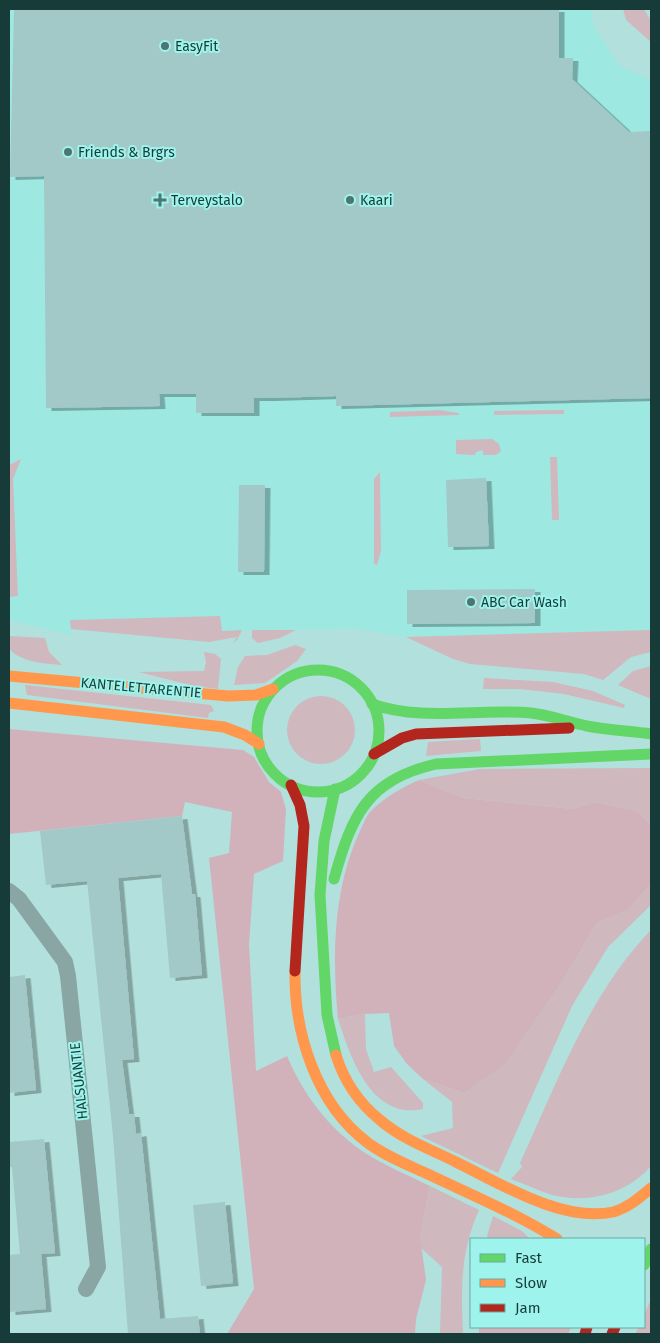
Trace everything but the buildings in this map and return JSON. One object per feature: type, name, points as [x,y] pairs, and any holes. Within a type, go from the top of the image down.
[{"type":"main road","points":[[374,754],[379,729],[372,704],[358,685],[333,672],[304,671],[293,675],[273,689],[259,715],[258,744],[270,769],[291,785],[301,800],[304,828],[296,948],[296,1013],[304,1051],[318,1082],[340,1114],[364,1139],[398,1160],[528,1221],[555,1238]]},
{"type":"main road","name":"KANTELETTARENTIE","points":[[9,676],[228,696],[256,695],[273,689]]},
{"type":"main road","name":"KANTELETTARENTIE","points":[[9,703],[224,727],[245,735],[258,744]]},
{"type":"main road","points":[[372,704],[392,710],[417,714],[488,711],[533,713],[588,726],[651,734]]},
{"type":"main road","points":[[291,785],[312,791],[335,789],[358,776],[374,754],[402,738],[416,734],[534,731],[588,726]]},
{"type":"main road","points":[[324,955],[332,894],[341,852],[356,816],[378,789],[400,774],[422,766],[436,764],[651,754]]},
{"type":"main road","points":[[335,789],[326,828],[320,894],[324,955],[324,999],[332,1046],[342,1073],[358,1099],[380,1122],[397,1133],[524,1195],[564,1211],[607,1213],[623,1209],[644,1196],[651,1188]]},
{"type":"main road","points":[[645,1263],[651,1249]]},
{"type":"street","name":"HALSUANTIE","points":[[9,891],[19,899],[65,962],[68,976],[98,1267],[86,1289]]},
{"type":"shaded area","points":[[9,9],[591,9],[594,26],[619,66],[651,80],[651,630],[406,637],[358,629],[240,630],[238,637],[70,621],[71,635],[9,620]]},
{"type":"shaded area","points":[[623,9],[644,9],[651,21],[651,42],[626,20]]},
{"type":"shaded area","points":[[440,410],[459,413],[459,415],[390,417],[390,412]]},
{"type":"shaded area","points":[[564,410],[564,414],[494,415],[494,411]]},
{"type":"shaded area","points":[[492,439],[499,444],[501,451],[496,455],[483,455],[483,450],[476,452],[475,455],[456,454],[456,440]]},
{"type":"shaded area","points":[[550,457],[557,457],[559,520],[552,520]]},
{"type":"shaded area","points":[[21,459],[13,479],[18,596],[9,597],[9,465]]},
{"type":"shaded area","points":[[380,472],[381,551],[377,565],[374,564],[374,479]]},
{"type":"shaded area","points":[[220,616],[222,631],[242,630],[237,640],[233,643],[237,637],[209,642],[71,629],[70,620]]},
{"type":"shaded area","points":[[252,630],[296,630],[280,638],[258,643],[252,638]]},
{"type":"shaded area","points":[[651,630],[651,652],[631,657],[603,680],[584,674],[470,664],[453,659],[406,637]]},
{"type":"shaded area","points":[[9,636],[45,638],[49,652],[62,665],[27,660],[15,654],[9,649]]},
{"type":"shaded area","points":[[295,645],[306,649],[297,661],[265,683],[234,685],[238,667],[245,656],[267,655]]},
{"type":"shaded area","points":[[204,652],[215,654],[221,659],[218,689],[194,686],[139,672],[204,671],[206,662]]},
{"type":"shaded area","points":[[651,666],[651,699],[618,685],[633,671]]},
{"type":"shaded area","points":[[484,678],[553,682],[593,691],[625,705],[624,708],[564,694],[520,689],[483,689]]},
{"type":"shaded area","points":[[25,685],[211,705],[214,711],[209,713],[208,718],[27,695]]},
{"type":"shaded area","points":[[321,696],[334,698],[345,706],[353,717],[355,730],[353,743],[345,754],[334,762],[321,764],[308,762],[297,754],[289,743],[287,730],[289,717],[297,706],[308,698]]},
{"type":"shaded area","points":[[9,729],[243,750],[254,757],[269,782],[281,792],[286,809],[283,861],[254,874],[249,944],[256,1071],[287,1056],[301,1084],[318,1109],[350,1142],[370,1156],[430,1186],[420,1237],[426,1280],[416,1319],[415,1334],[227,1334],[254,1289],[209,858],[229,853],[232,812],[185,802],[182,816],[9,834]]},
{"type":"shaded area","points":[[480,739],[481,751],[426,756],[428,742]]},
{"type":"shaded area","points":[[651,768],[651,825],[637,811],[595,802],[573,809],[464,798],[419,780],[480,769]]},
{"type":"shaded area","points":[[419,780],[464,798],[573,809],[595,802],[637,811],[651,825],[651,884],[629,909],[597,923],[562,982],[505,1065],[464,1093],[423,1079],[407,1064],[394,1046],[389,1013],[365,1014],[338,1019],[335,947],[340,899],[351,853],[371,811],[393,793]]},
{"type":"shaded area","points":[[651,884],[651,905],[608,947],[572,1006],[498,1173],[421,1136],[453,1128],[452,1102],[423,1079],[464,1093],[505,1065],[562,982],[597,923],[629,909]]},
{"type":"shaded area","points":[[651,930],[651,1166],[633,1182],[622,1188],[611,1193],[588,1198],[557,1196],[511,1179],[522,1167],[520,1163],[547,1102],[592,1011],[629,955]]},
{"type":"shaded area","points":[[365,1014],[366,1049],[374,1072],[391,1067],[423,1103],[423,1109],[405,1110],[390,1105],[377,1096],[366,1083],[349,1051],[338,1019]]},
{"type":"shaded area","points":[[430,1186],[479,1210],[468,1241],[463,1271],[463,1334],[440,1334],[442,1267],[421,1248],[420,1237]]},
{"type":"shaded area","points":[[493,1216],[522,1231],[529,1238],[489,1238],[487,1236]]},
{"type":"shaded area","points":[[651,1299],[651,1332],[650,1334],[635,1334],[638,1328],[645,1328],[645,1313]]},
{"type":"shaded area","points":[[479,1328],[571,1328],[568,1334],[479,1334]]},
{"type":"traffic: fast","points":[[318,670],[341,675],[361,688],[374,708],[379,731],[374,754],[361,774],[341,787],[318,792],[295,787],[275,774],[262,754],[257,731],[262,708],[275,688],[295,675],[318,670]]},
{"type":"traffic: fast","points":[[372,704],[411,712],[531,713],[603,729],[651,734]]},
{"type":"traffic: fast","points":[[334,879],[348,836],[366,804],[378,791],[393,780],[413,771],[436,764],[651,754]]},
{"type":"traffic: fast","points":[[335,789],[324,841],[320,895],[327,1015],[336,1055]]},
{"type":"traffic: fast","points":[[645,1263],[651,1249]]},
{"type":"traffic: slow","points":[[9,676],[228,696],[256,695],[273,689]]},
{"type":"traffic: slow","points":[[9,703],[224,727],[245,735],[259,744]]},
{"type":"traffic: slow","points":[[295,971],[299,1019],[312,1066],[322,1088],[350,1127],[368,1143],[391,1157],[511,1213],[555,1238]]},
{"type":"traffic: slow","points":[[336,1055],[343,1074],[353,1091],[365,1106],[389,1127],[417,1143],[532,1199],[573,1212],[594,1214],[613,1212],[624,1208],[651,1188]]},
{"type":"traffic: jam","points":[[374,754],[402,738],[416,734],[569,728]]},
{"type":"traffic: jam","points":[[291,785],[300,805],[304,826],[295,971]]},
{"type":"traffic: jam","points":[[585,1334],[587,1328]]},
{"type":"traffic: jam","points":[[612,1334],[615,1328]]},
{"type":"place","name":"EasyFit","points":[[165,46]]},
{"type":"place","name":"Friends & Brgrs","points":[[68,152]]},
{"type":"place","name":"Terveystalo","points":[[160,200]]},
{"type":"place","name":"Kaari","points":[[350,200]]},
{"type":"place","name":"ABC Car Wash","points":[[471,602]]}]
